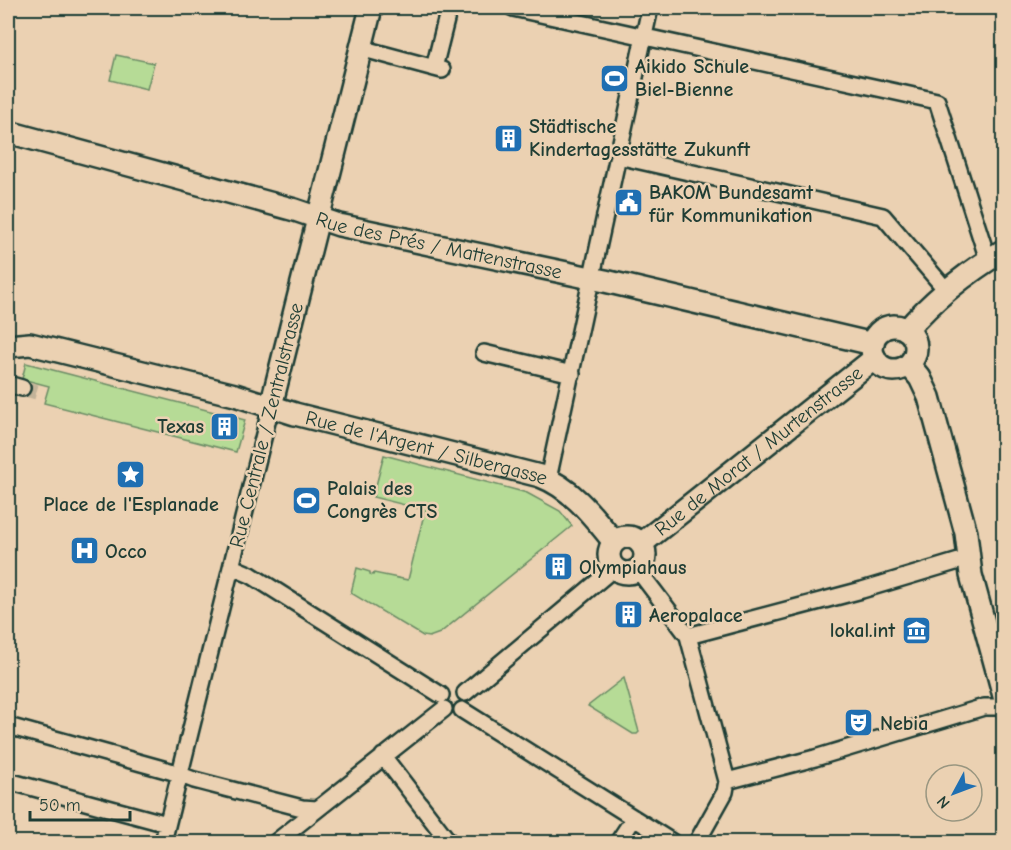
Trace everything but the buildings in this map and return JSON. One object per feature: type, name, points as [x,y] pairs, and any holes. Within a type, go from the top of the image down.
[{"type":"main road","name":"Rue Centrale / Zentralstrasse","points":[[271,406],[371,8]]},
{"type":"main road","name":"Rue des Prés / Mattenstrasse","points":[[8,132],[295,210],[317,219],[592,278],[874,351]]},
{"type":"main road","points":[[907,330],[946,291],[996,255]]},
{"type":"main road","points":[[897,326],[907,330],[916,347],[914,357],[909,364],[900,369],[890,370],[881,366],[874,351],[877,334],[886,328],[897,326]]},
{"type":"main road","name":"Rue de l'Argent / Silbergasse","points":[[8,346],[30,344],[234,395],[301,416],[548,479],[566,489],[576,498],[614,542]]},
{"type":"main road","name":"Rue de Morat / Murtenstrasse","points":[[641,544],[874,351]]},
{"type":"main road","points":[[909,364],[920,378],[929,397],[966,533],[971,575],[1004,696]]},
{"type":"main road","points":[[631,537],[641,544],[645,554],[638,570],[628,573],[614,568],[609,555],[614,542],[619,538],[631,537]]},
{"type":"street","points":[[360,48],[438,69],[449,8]]},
{"type":"street","points":[[513,8],[938,101],[996,255]]},
{"type":"street","points":[[548,479],[650,8]]},
{"type":"street","points":[[618,156],[883,216],[946,291]]},
{"type":"street","points":[[484,353],[572,374]]},
{"type":"street","name":"Rue Centrale / Zentralstrasse","points":[[163,843],[271,406]]},
{"type":"street","points":[[688,636],[862,591],[969,558]]},
{"type":"street","points":[[231,567],[251,575],[443,702],[451,713],[462,710],[672,843]]},
{"type":"street","points":[[465,693],[614,568]]},
{"type":"street","points":[[638,570],[688,636],[727,781],[725,792],[697,843]]},
{"type":"street","points":[[276,843],[383,756],[443,702],[450,687],[459,687],[465,693],[467,700],[462,710]]},
{"type":"street","points":[[727,781],[815,758],[984,707],[1004,707]]},
{"type":"street","points":[[11,727],[89,747],[194,780],[293,806],[317,809]]},
{"type":"street","points":[[383,756],[449,843]]},
{"type":"street","points":[[8,781],[168,824]]},
{"type":"street","points":[[618,843],[634,818]]},
{"type":"shaded area","points":[[992,8],[1003,8],[1003,49]]},
{"type":"green space","points":[[116,55],[154,63],[147,89],[110,80]]},
{"type":"green space","points":[[26,363],[245,420],[236,452],[44,403],[49,386],[22,379]]},
{"type":"green space","points":[[384,455],[527,493],[560,511],[572,526],[440,633],[429,637],[423,636],[351,593],[357,568],[373,575],[374,573],[408,580],[425,510],[373,497]]},
{"type":"green space","points":[[624,678],[639,732],[637,734],[633,734],[588,706]]},
{"type":"tunnel","points":[[22,388],[44,394]]},
{"type":"place","name":"Aikido Schule Biel-Bienne","points":[[614,78]]},
{"type":"place","name":"Städtische Kindertagesstätte Zukunft","points":[[508,138]]},
{"type":"place","name":"BAKOM Bundesamt für Kommunikation","points":[[628,203]]},
{"type":"place","name":"Texas","points":[[225,426]]},
{"type":"place","name":"Place de l'Esplanade","points":[[131,474]]},
{"type":"place","name":"Palais des Congrès CTS","points":[[306,500]]},
{"type":"place","name":"Occo","points":[[84,551]]},
{"type":"place","name":"Olympiahaus","points":[[558,567]]},
{"type":"place","name":"Aeropalace","points":[[628,615]]},
{"type":"place","name":"lokal.int","points":[[916,630]]},
{"type":"place","name":"Nebia","points":[[859,723]]}]
